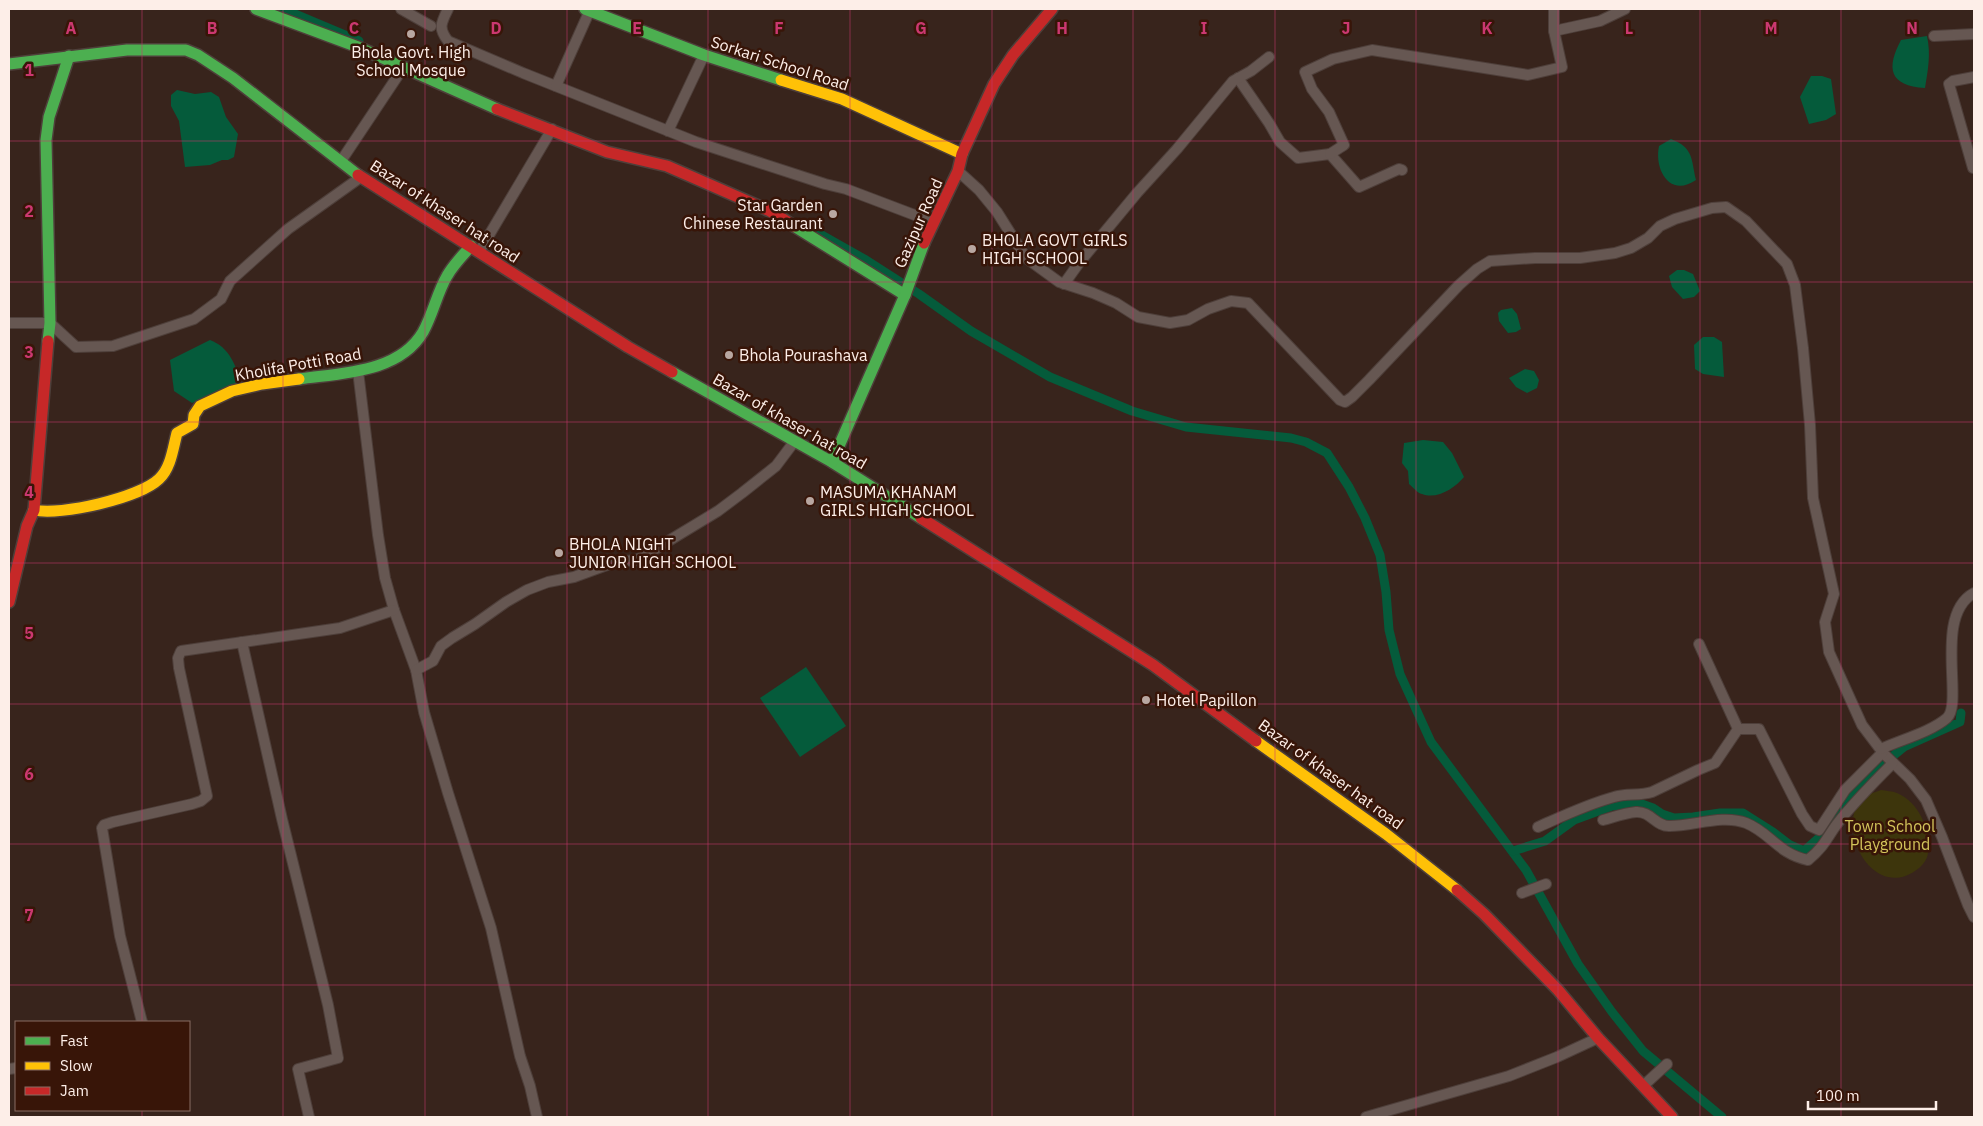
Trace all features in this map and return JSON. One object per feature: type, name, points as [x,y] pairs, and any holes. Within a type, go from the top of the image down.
[{"type":"street","points":[[256,9],[358,46],[489,106],[607,152],[667,166],[770,211],[905,295]]},
{"type":"street","points":[[401,9],[431,26]]},
{"type":"street","points":[[448,9],[441,26],[442,33],[448,41],[668,131],[770,166],[846,189],[933,222]]},
{"type":"street","name":"Gazipur Road","points":[[832,462],[905,295],[916,261],[958,171],[962,154],[994,84],[1013,56],[1050,9]]},
{"type":"street","points":[[1238,78],[1280,142],[1298,158],[1330,154],[1344,146],[1329,112],[1312,89],[1305,72],[1333,59],[1372,50],[1528,75],[1562,67],[1554,31],[1554,9]]},
{"type":"street","points":[[1554,31],[1600,22],[1625,9]]},
{"type":"street","points":[[556,86],[587,10]]},
{"type":"street","name":"Sorkari School Road","points":[[587,10],[704,55],[842,99],[962,154]]},
{"type":"street","points":[[1934,36],[1974,34]]},
{"type":"street","name":"Bazar of khaser hat road","points":[[9,64],[127,50],[186,50],[198,55],[233,78],[361,177],[628,347],[832,462],[1153,666],[1235,724],[1271,753],[1386,834],[1454,887],[1484,914],[1558,990],[1598,1038],[1647,1083],[1672,1117]]},
{"type":"street","points":[[668,131],[704,55]]},
{"type":"street","points":[[9,602],[27,526],[34,510],[50,323],[46,140],[49,117],[69,56]]},
{"type":"street","points":[[1064,284],[1137,193],[1177,149],[1233,81],[1252,71],[1269,57]]},
{"type":"street","points":[[341,162],[403,68]]},
{"type":"street","points":[[1973,168],[1949,84],[1953,81],[1974,78]]},
{"type":"street","points":[[475,249],[552,129]]},
{"type":"street","points":[[1330,154],[1359,187],[1402,170]]},
{"type":"street","points":[[958,171],[979,190],[997,212],[1026,258],[1036,267],[1064,284],[1093,292],[1116,302],[1138,317],[1170,323],[1188,320],[1208,309],[1230,301],[1248,303],[1340,400],[1345,402],[1364,386],[1459,285],[1477,269],[1490,261],[1589,257],[1616,253],[1631,248],[1648,238],[1660,226],[1675,218],[1712,208],[1726,207],[1746,222],[1787,264],[1795,285],[1804,348],[1813,498],[1834,594],[1825,622],[1829,652],[1862,725],[1883,752],[1910,779],[1926,800],[1974,917]]},
{"type":"street","points":[[9,323],[50,323],[76,347],[113,346],[194,319],[221,299],[230,281],[288,229],[361,177]]},
{"type":"street","name":"Kholifa Potti Road","points":[[34,510],[57,512],[90,506],[128,494],[158,481],[171,456],[177,433],[193,424],[194,415],[200,406],[232,391],[262,384],[358,371],[386,364],[414,344],[423,332],[447,275],[475,249]]},
{"type":"street","points":[[358,371],[381,563],[394,610],[416,670],[424,712],[437,757],[491,928],[520,1056],[530,1086],[537,1117]]},
{"type":"street","points":[[416,670],[433,661],[441,646],[526,590],[548,582],[574,577],[615,562],[638,560],[718,511],[742,493],[776,466],[794,442]]},
{"type":"street","points":[[1738,729],[1758,729],[1802,814],[1810,826],[1819,830],[1845,790],[1883,752],[1948,718],[1953,709],[1950,650],[1955,622],[1966,597],[1974,593]]},
{"type":"street","points":[[142,1021],[120,936],[102,828],[104,825],[113,822],[202,801],[207,796],[178,658],[181,651],[340,628],[394,610]]},
{"type":"street","points":[[242,642],[282,819],[328,1005],[338,1058],[298,1069],[309,1117]]},
{"type":"street","points":[[1699,644],[1738,729]]},
{"type":"street","points":[[1538,827],[1615,796],[1652,792],[1715,764],[1738,729]]},
{"type":"street","points":[[1603,820],[1638,811],[1646,813],[1668,827],[1716,821],[1745,822],[1794,857],[1808,860],[1820,850],[1837,824],[1859,798],[1894,764]]},
{"type":"street","points":[[1522,893],[1546,884]]},
{"type":"street","points":[[1366,1117],[1509,1076],[1598,1038]]},
{"type":"street","points":[[1647,1083],[1667,1064]]},
{"type":"green space","name":"Town School Playground","points":[[1881,790],[1897,793],[1912,803],[1922,818],[1928,835],[1928,853],[1925,861],[1915,871],[1898,878],[1883,875],[1870,867],[1860,853],[1854,837],[1853,821],[1857,806],[1867,795]]},
{"type":"shaded area","points":[[1927,36],[1929,56],[1925,88],[1904,84],[1894,74],[1893,59],[1896,50],[1901,40]]},
{"type":"shaded area","points":[[1811,76],[1822,76],[1831,79],[1836,114],[1826,120],[1809,124],[1800,97]]},
{"type":"shaded area","points":[[177,90],[195,94],[211,92],[219,97],[226,117],[238,134],[234,157],[210,165],[185,167],[179,121],[171,106],[171,95]]},
{"type":"shaded area","points":[[1671,139],[1688,150],[1692,160],[1696,180],[1687,185],[1679,186],[1666,179],[1659,164],[1659,146]]},
{"type":"shaded area","points":[[1677,270],[1684,270],[1693,274],[1700,291],[1694,297],[1683,299],[1672,287],[1669,276]]},
{"type":"shaded area","points":[[1512,308],[1517,314],[1521,329],[1508,333],[1499,321],[1498,313],[1501,310]]},
{"type":"shaded area","points":[[1703,337],[1714,337],[1722,342],[1724,377],[1703,374],[1695,369],[1694,345]]},
{"type":"shaded area","points":[[210,340],[217,343],[227,352],[237,371],[240,384],[192,403],[174,391],[170,360]]},
{"type":"shaded area","points":[[1525,369],[1534,371],[1539,380],[1537,388],[1527,393],[1516,387],[1509,378]]},
{"type":"shaded area","points":[[1423,440],[1443,442],[1452,453],[1464,477],[1451,489],[1440,494],[1428,495],[1417,491],[1409,484],[1408,471],[1402,463],[1404,443]]},
{"type":"shaded area","points":[[806,667],[846,726],[800,757],[760,698]]},
{"type":"waterway","points":[[283,9],[359,41]]},
{"type":"waterway","points":[[818,233],[866,260],[919,294],[971,331],[1050,377],[1132,411],[1186,427],[1291,438],[1306,442],[1327,453],[1349,487],[1365,518],[1380,555],[1386,592],[1389,630],[1400,674],[1431,742],[1526,870],[1578,964],[1612,1012],[1643,1051],[1722,1117]]},
{"type":"waterway","points":[[1513,851],[1545,841],[1574,820],[1612,806],[1639,803],[1674,818],[1720,813],[1743,813],[1790,845],[1804,851],[1820,837],[1841,807],[1878,768],[1904,747],[1960,722],[1961,713]]},
{"type":"traffic: fast","points":[[256,9],[358,47],[497,109]]},
{"type":"traffic: fast","points":[[585,9],[704,55],[781,80]]},
{"type":"traffic: fast","points":[[9,64],[127,50],[186,50],[198,55],[233,78],[358,175]]},
{"type":"traffic: fast","points":[[48,341],[50,323],[46,140],[49,117],[69,56]]},
{"type":"traffic: fast","points":[[794,226],[905,295]]},
{"type":"traffic: fast","points":[[832,462],[905,295],[924,243]]},
{"type":"traffic: fast","points":[[299,379],[368,369],[399,356],[413,346],[430,318],[440,289],[447,276],[471,246]]},
{"type":"traffic: fast","points":[[672,372],[832,462],[921,518]]},
{"type":"traffic: slow","points":[[781,80],[842,99],[962,154]]},
{"type":"traffic: slow","points":[[34,510],[46,511],[80,508],[135,493],[149,486],[163,474],[171,457],[177,433],[193,424],[194,415],[200,406],[232,391],[262,384],[299,379]]},
{"type":"traffic: slow","points":[[1256,741],[1386,834],[1457,890]]},
{"type":"traffic: jam","points":[[924,243],[958,171],[962,154],[994,84],[1013,55],[1052,9]]},
{"type":"traffic: jam","points":[[497,109],[607,152],[667,166],[770,211],[794,226]]},
{"type":"traffic: jam","points":[[358,175],[628,347],[672,372]]},
{"type":"traffic: jam","points":[[9,602],[27,526],[34,510],[48,341]]},
{"type":"traffic: jam","points":[[921,518],[1153,665],[1256,741]]},
{"type":"traffic: jam","points":[[1457,890],[1484,914],[1558,990],[1598,1038],[1672,1117]]},
{"type":"place","name":"Bhola Govt. High School Mosque","points":[[411,34]]},
{"type":"place","name":"Star Garden Chinese Restaurant","points":[[833,214]]},
{"type":"place","name":"BHOLA GOVT GIRLS HIGH SCHOOL","points":[[972,249]]},
{"type":"place","name":"Bhola Pourashava","points":[[729,355]]},
{"type":"place","name":"MASUMA KHANAM GIRLS HIGH SCHOOL","points":[[810,501]]},
{"type":"place","name":"BHOLA NIGHT JUNIOR HIGH SCHOOL","points":[[559,553]]},
{"type":"place","name":"Hotel Papillon","points":[[1146,700]]}]
